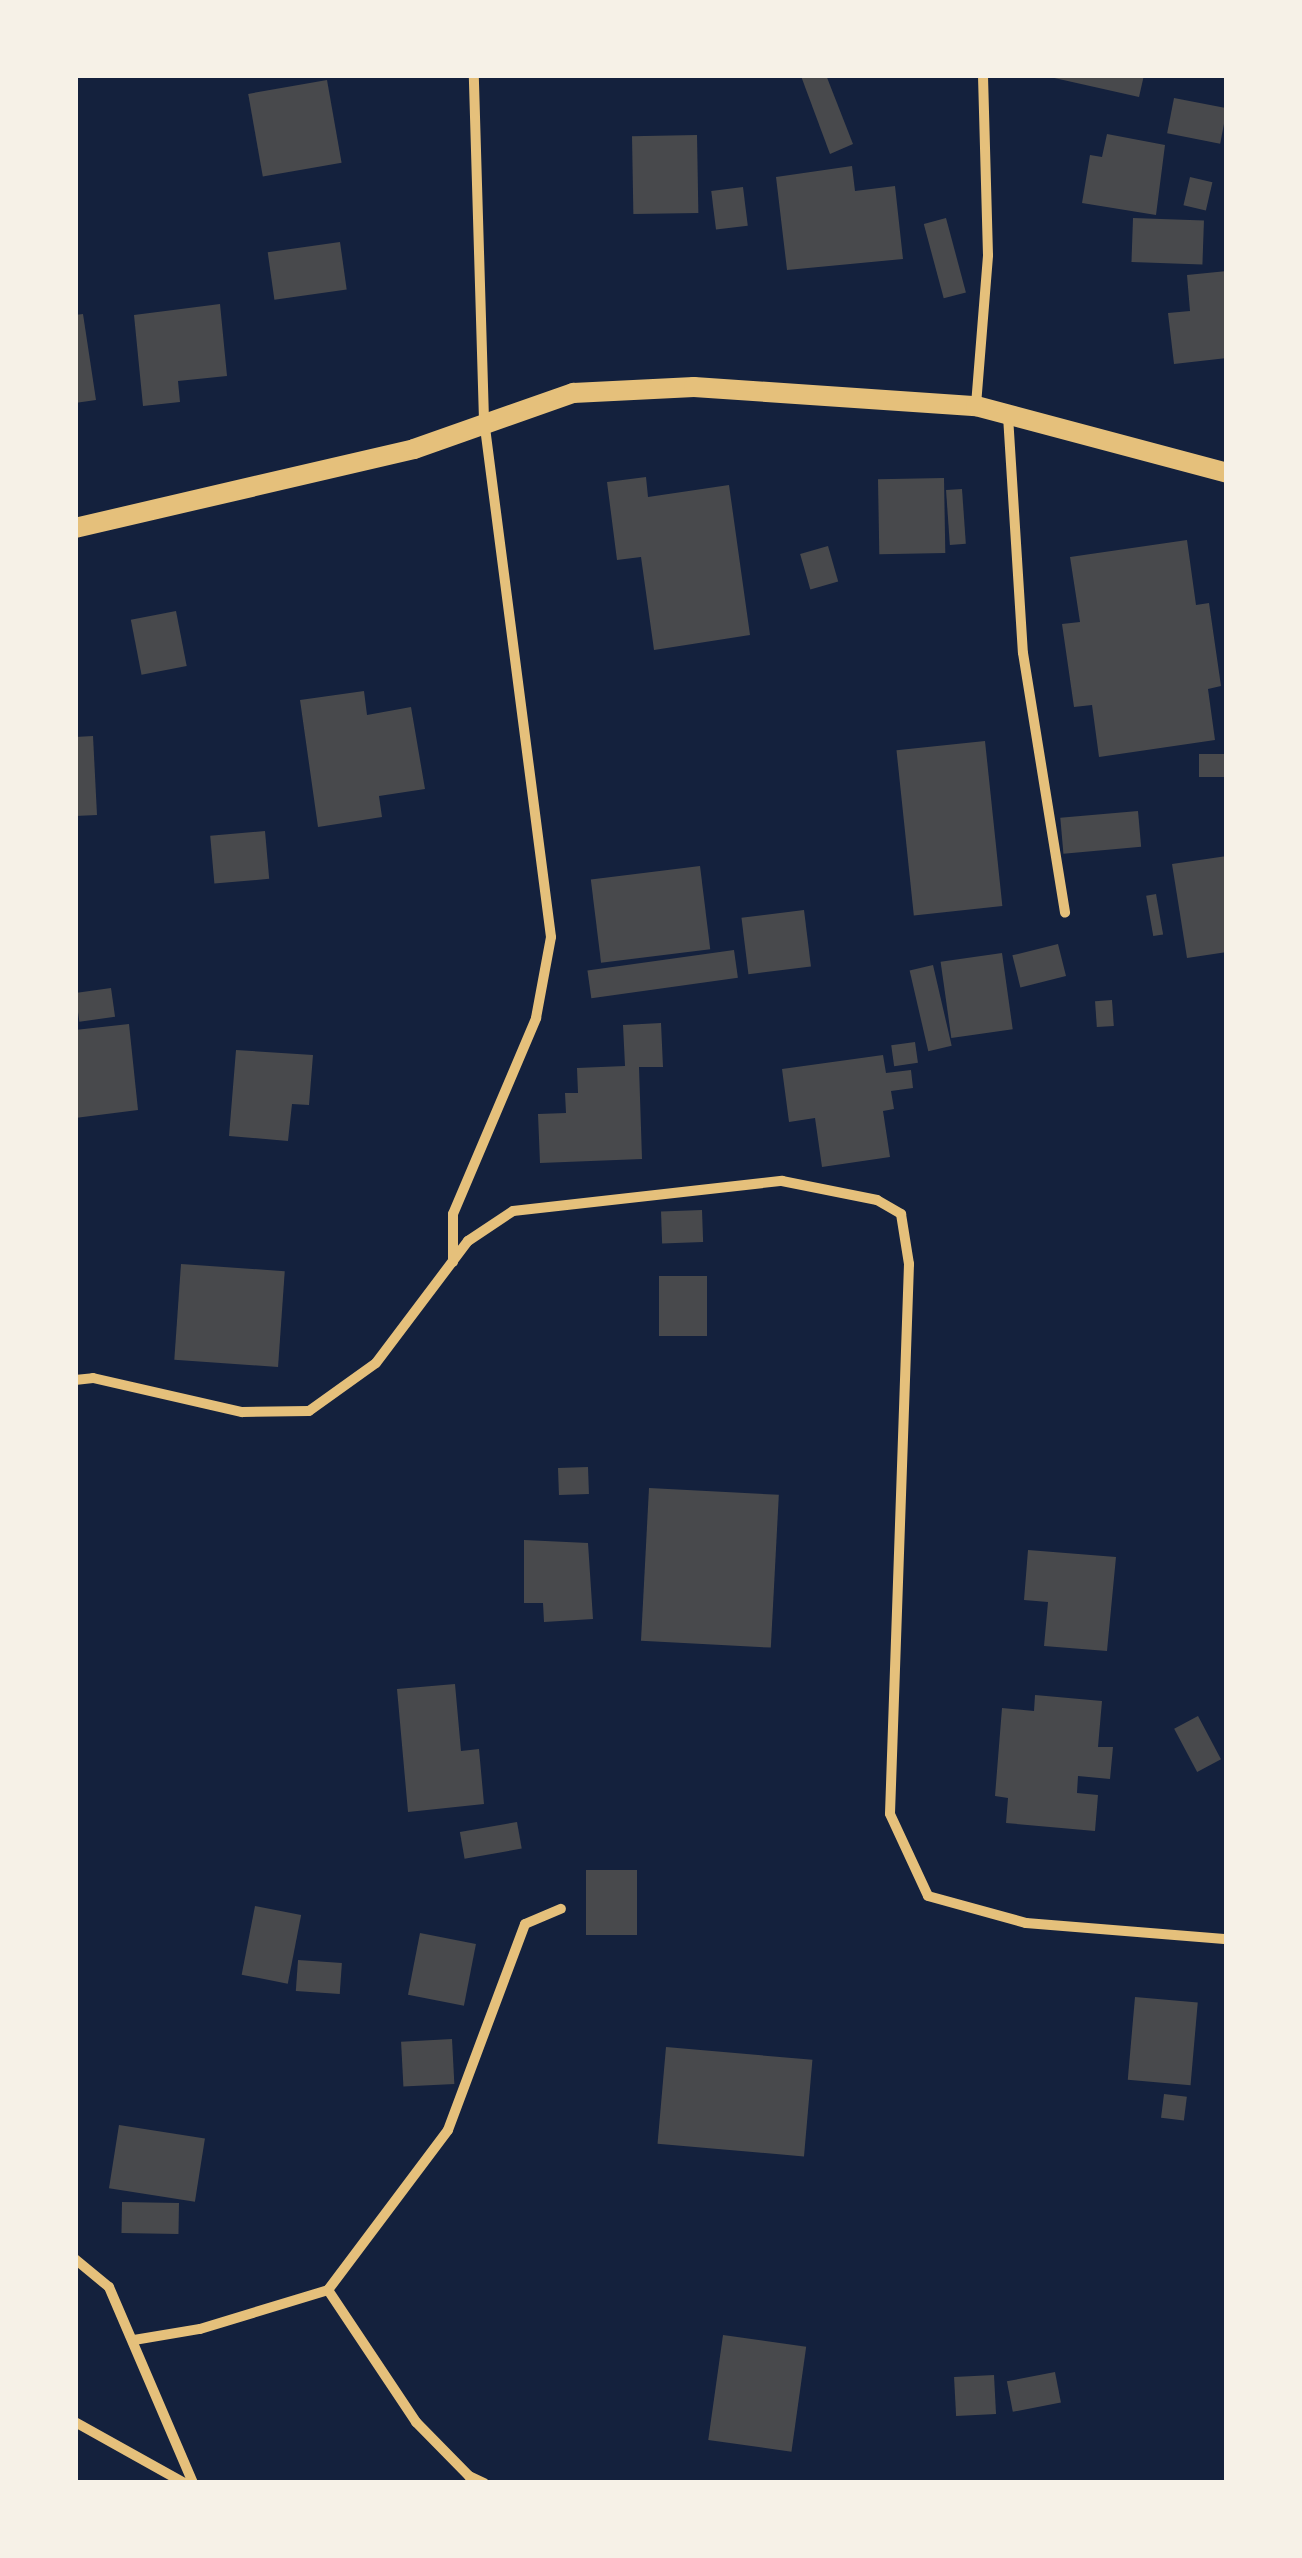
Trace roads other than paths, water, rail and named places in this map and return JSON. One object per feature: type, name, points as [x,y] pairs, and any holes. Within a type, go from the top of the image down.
[{"type":"main road","points":[[75,528],[414,449],[484,420],[574,393],[694,388],[976,406],[1227,473]]},
{"type":"street","points":[[453,1263],[453,1214],[536,1018],[551,937],[484,420],[474,75]]},
{"type":"street","points":[[976,406],[988,254],[983,75]]},
{"type":"street","points":[[1008,416],[1023,653],[1065,913]]},
{"type":"street","points":[[75,1380],[93,1378],[242,1412],[309,1411],[376,1363],[468,1241],[513,1211],[782,1181],[877,1200],[901,1214],[909,1264],[890,1814],[928,1896],[1026,1923],[1227,1940]]},
{"type":"street","points":[[134,2340],[200,2329],[328,2290],[448,2130],[525,1924],[561,1909]]},
{"type":"street","points":[[75,2259],[110,2288],[193,2483]]},
{"type":"street","points":[[328,2290],[416,2422],[469,2476],[484,2483]]},
{"type":"street","points":[[75,2422],[184,2483]]}]
